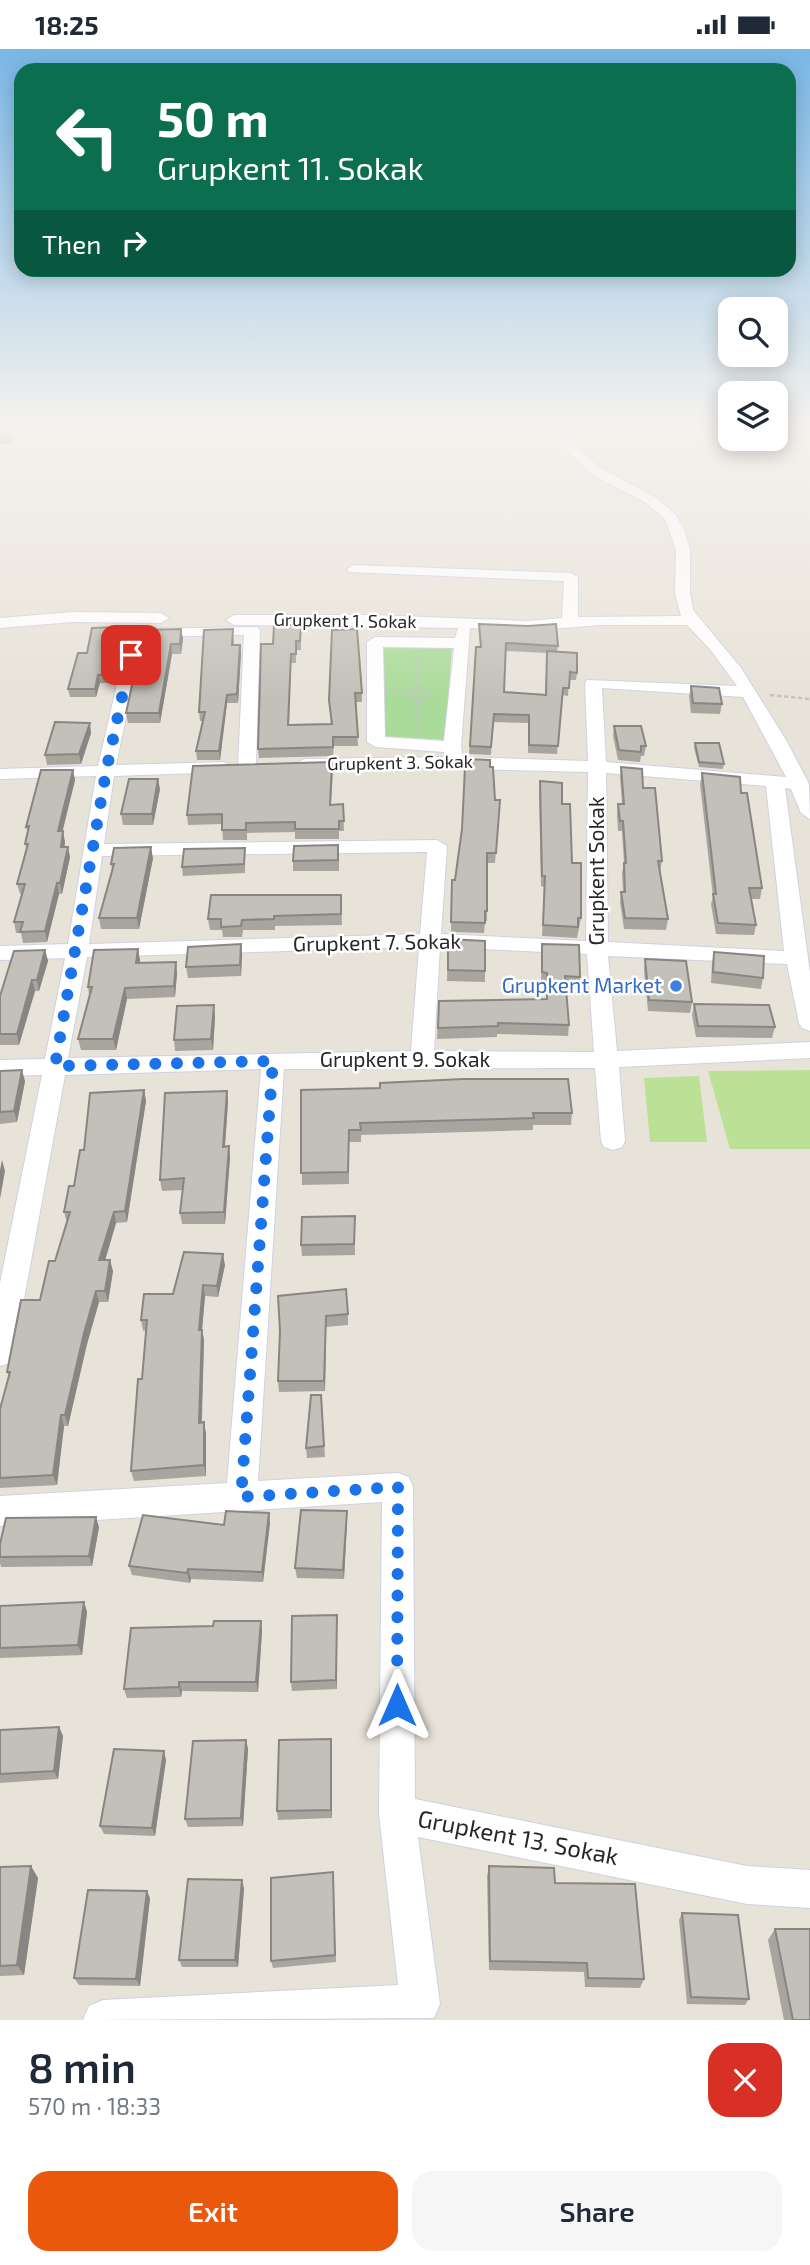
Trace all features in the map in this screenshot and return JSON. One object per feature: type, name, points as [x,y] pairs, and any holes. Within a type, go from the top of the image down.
[{"type":"street","points":[[667,515],[677,529],[684,551],[684,606],[691,620],[709,638],[747,692],[800,784],[810,813]]},
{"type":"street","points":[[354,569],[570,577],[570,622]]},
{"type":"street","name":"Grupkent 1. Sokak","points":[[0,623],[73,617],[374,620],[528,626],[570,622],[691,620]]},
{"type":"street","points":[[374,620],[376,742],[418,743],[453,754],[464,624]]},
{"type":"street","points":[[0,774],[106,772],[254,766],[252,630],[136,632],[106,772],[77,951],[0,1355]]},
{"type":"street","points":[[375,642],[463,643]]},
{"type":"street","points":[[593,683],[747,692]]},
{"type":"street","name":"Grupkent Sokak","points":[[593,683],[597,768],[597,946],[613,1141]]},
{"type":"street","name":"Grupkent 3. Sokak","points":[[289,765],[453,754],[800,784]]},
{"type":"street","points":[[775,781],[796,958],[810,1023]]},
{"type":"street","points":[[94,850],[437,846],[422,1059]]},
{"type":"street","name":"Grupkent 7. Sokak","points":[[0,953],[429,940],[597,946],[796,958]]},
{"type":"street","name":"Grupkent 9. Sokak","points":[[0,1068],[422,1059],[606,1060],[810,1049]]},
{"type":"street","points":[[241,1497],[273,1061]]},
{"type":"street","points":[[0,1511],[398,1487],[397,1814]]},
{"type":"street","name":"Grupkent 13. Sokak","points":[[103,2020],[420,2004],[397,1814],[747,1885],[810,1889]]},
{"type":"path","points":[[415,642],[417,689]]},
{"type":"path","points":[[417,689],[429,694],[418,699],[408,695],[417,689]]},
{"type":"path","points":[[747,692],[810,699]]},
{"type":"path","points":[[418,699],[418,743]]},
{"type":"green space","points":[[381,646],[452,647],[445,740],[381,736]]},
{"type":"green space","points":[[810,1070],[810,1149],[730,1149],[708,1071]]},
{"type":"green space","points":[[699,1076],[707,1142],[650,1142],[644,1078]]},
{"type":"building","points":[[479,624],[556,624],[558,646],[506,643],[504,692],[546,695],[547,651],[577,653],[577,673],[570,672],[569,688],[563,688],[558,746],[529,745],[529,715],[494,714],[491,747],[470,746],[476,647],[481,647]]},
{"type":"building","points":[[274,625],[301,625],[300,641],[296,641],[296,654],[291,654],[288,725],[332,724],[329,700],[332,630],[357,629],[362,693],[355,693],[358,737],[333,737],[333,747],[258,749],[261,644],[273,644]]},
{"type":"building","points":[[119,627],[118,632],[122,632],[113,675],[98,675],[95,689],[68,689],[78,653],[87,653],[92,628]]},
{"type":"building","points":[[181,629],[180,644],[171,644],[159,713],[126,713],[144,630]]},
{"type":"building","points":[[233,629],[232,645],[240,645],[237,694],[227,695],[219,751],[196,751],[205,712],[199,712],[204,630]]},
{"type":"building","points":[[691,686],[719,688],[722,704],[693,703]]},
{"type":"building","points":[[55,722],[90,723],[79,754],[45,755]]},
{"type":"building","points":[[614,726],[641,726],[646,746],[641,746],[641,752],[619,750]]},
{"type":"building","points":[[695,743],[719,743],[724,764],[699,762]]},
{"type":"building","points":[[468,759],[490,760],[490,767],[493,767],[495,800],[500,800],[496,853],[487,853],[485,923],[451,922],[452,880],[455,880],[462,829],[465,767],[468,767]]},
{"type":"building","points":[[332,762],[330,805],[343,804],[344,821],[339,821],[339,829],[295,829],[295,822],[246,823],[246,830],[222,830],[222,814],[187,815],[193,766]]},
{"type":"building","points":[[621,767],[642,769],[643,788],[655,788],[662,861],[658,861],[668,919],[625,918],[621,892],[625,892],[626,863],[623,821],[620,821],[618,804],[624,804]]},
{"type":"building","points":[[41,770],[73,770],[58,831],[63,831],[61,847],[68,847],[45,931],[20,932],[23,922],[14,922],[25,884],[17,884],[28,844],[25,844],[29,826],[26,827]]},
{"type":"building","points":[[702,773],[740,777],[741,793],[747,793],[762,888],[749,888],[756,925],[718,923]]},
{"type":"building","points":[[129,779],[158,779],[152,814],[121,814]]},
{"type":"building","points":[[540,781],[562,783],[562,804],[570,804],[572,863],[581,863],[581,918],[578,918],[578,927],[543,925],[545,876],[542,876]]},
{"type":"building","points":[[338,845],[338,860],[293,861],[294,846]]},
{"type":"building","points":[[151,847],[137,918],[99,918],[114,864],[111,864],[114,848]]},
{"type":"building","points":[[245,848],[244,864],[182,867],[184,849]]},
{"type":"building","points":[[211,895],[341,895],[341,914],[274,916],[274,919],[242,920],[241,926],[221,927],[221,919],[208,919]]},
{"type":"building","points":[[448,939],[485,941],[485,971],[448,970]]},
{"type":"building","points":[[241,944],[240,965],[186,967],[188,947]]},
{"type":"building","points":[[542,944],[579,945],[580,977],[565,976],[569,1025],[498,1023],[498,1026],[438,1028],[439,1001],[547,999],[547,973],[542,972]]},
{"type":"building","points":[[138,949],[136,963],[176,962],[174,986],[125,988],[113,1039],[78,1039],[92,987],[88,987],[94,950]]},
{"type":"building","points":[[45,950],[37,980],[32,980],[17,1034],[0,1034],[0,996],[14,951]]},
{"type":"building","points":[[714,952],[764,956],[763,978],[713,972]]},
{"type":"building","points":[[645,959],[686,961],[692,1002],[649,1000]]},
{"type":"building","points":[[694,1004],[769,1005],[775,1027],[698,1026]]},
{"type":"building","points":[[214,1005],[211,1039],[174,1040],[177,1006]]},
{"type":"building","points":[[22,1070],[14,1111],[0,1112],[0,1071]]},
{"type":"building","points":[[463,1079],[568,1079],[572,1113],[533,1113],[534,1118],[360,1123],[361,1130],[349,1130],[348,1172],[301,1173],[301,1090],[380,1088],[380,1083]]},
{"type":"building","points":[[144,1090],[125,1211],[114,1212],[99,1260],[110,1260],[105,1291],[96,1291],[84,1333],[65,1415],[61,1415],[53,1475],[0,1478],[0,1409],[10,1372],[7,1372],[21,1300],[40,1300],[49,1261],[55,1261],[70,1212],[64,1212],[69,1186],[74,1186],[80,1150],[84,1150],[90,1093]]},
{"type":"building","points":[[227,1091],[223,1147],[229,1146],[224,1212],[180,1213],[184,1178],[160,1180],[165,1093]]},
{"type":"building","points":[[355,1216],[354,1244],[301,1245],[302,1217]]},
{"type":"building","points":[[184,1252],[223,1254],[217,1286],[203,1285],[199,1330],[202,1330],[199,1423],[204,1422],[204,1465],[131,1471],[138,1379],[142,1379],[147,1320],[141,1320],[144,1294],[173,1294]]},
{"type":"building","points":[[346,1289],[348,1314],[326,1316],[324,1381],[278,1381],[278,1296]]},
{"type":"building","points":[[311,1395],[321,1395],[324,1446],[306,1448]]},
{"type":"building","points":[[301,1510],[347,1511],[343,1570],[295,1568]]},
{"type":"building","points":[[226,1511],[269,1513],[262,1572],[188,1569],[187,1573],[129,1566],[143,1515],[224,1525]]},
{"type":"building","points":[[96,1517],[89,1556],[0,1557],[6,1518]]},
{"type":"building","points":[[84,1602],[78,1645],[0,1648],[0,1606]]},
{"type":"building","points":[[337,1615],[336,1680],[291,1682],[292,1616]]},
{"type":"building","points":[[214,1621],[261,1621],[256,1682],[179,1682],[179,1687],[124,1689],[131,1628],[213,1626]]},
{"type":"building","points":[[59,1727],[54,1771],[0,1774],[0,1730]]},
{"type":"building","points":[[331,1739],[331,1810],[277,1811],[279,1740]]},
{"type":"building","points":[[246,1740],[241,1818],[185,1819],[193,1741]]},
{"type":"building","points":[[114,1749],[164,1751],[152,1828],[100,1826]]},
{"type":"building","points":[[31,1866],[17,1965],[0,1966],[0,1867]]},
{"type":"building","points":[[489,1866],[554,1868],[555,1883],[635,1884],[644,1979],[588,1978],[587,1963],[490,1961]]},
{"type":"building","points":[[333,1872],[335,1955],[271,1961],[271,1878]]},
{"type":"building","points":[[188,1879],[242,1880],[235,1960],[179,1960]]},
{"type":"building","points":[[88,1890],[147,1891],[136,1979],[74,1978]]},
{"type":"building","points":[[682,1913],[738,1915],[749,1999],[691,1997]]},
{"type":"building","points":[[775,1929],[810,1929],[810,2020],[793,2020]]},
{"type":"place","name":"Grupkent Market","points":[[676,986]]},
{"type":"route","points":[[131,655],[106,772],[55,1066],[273,1061],[241,1497],[398,1487],[397,1705]]}]
